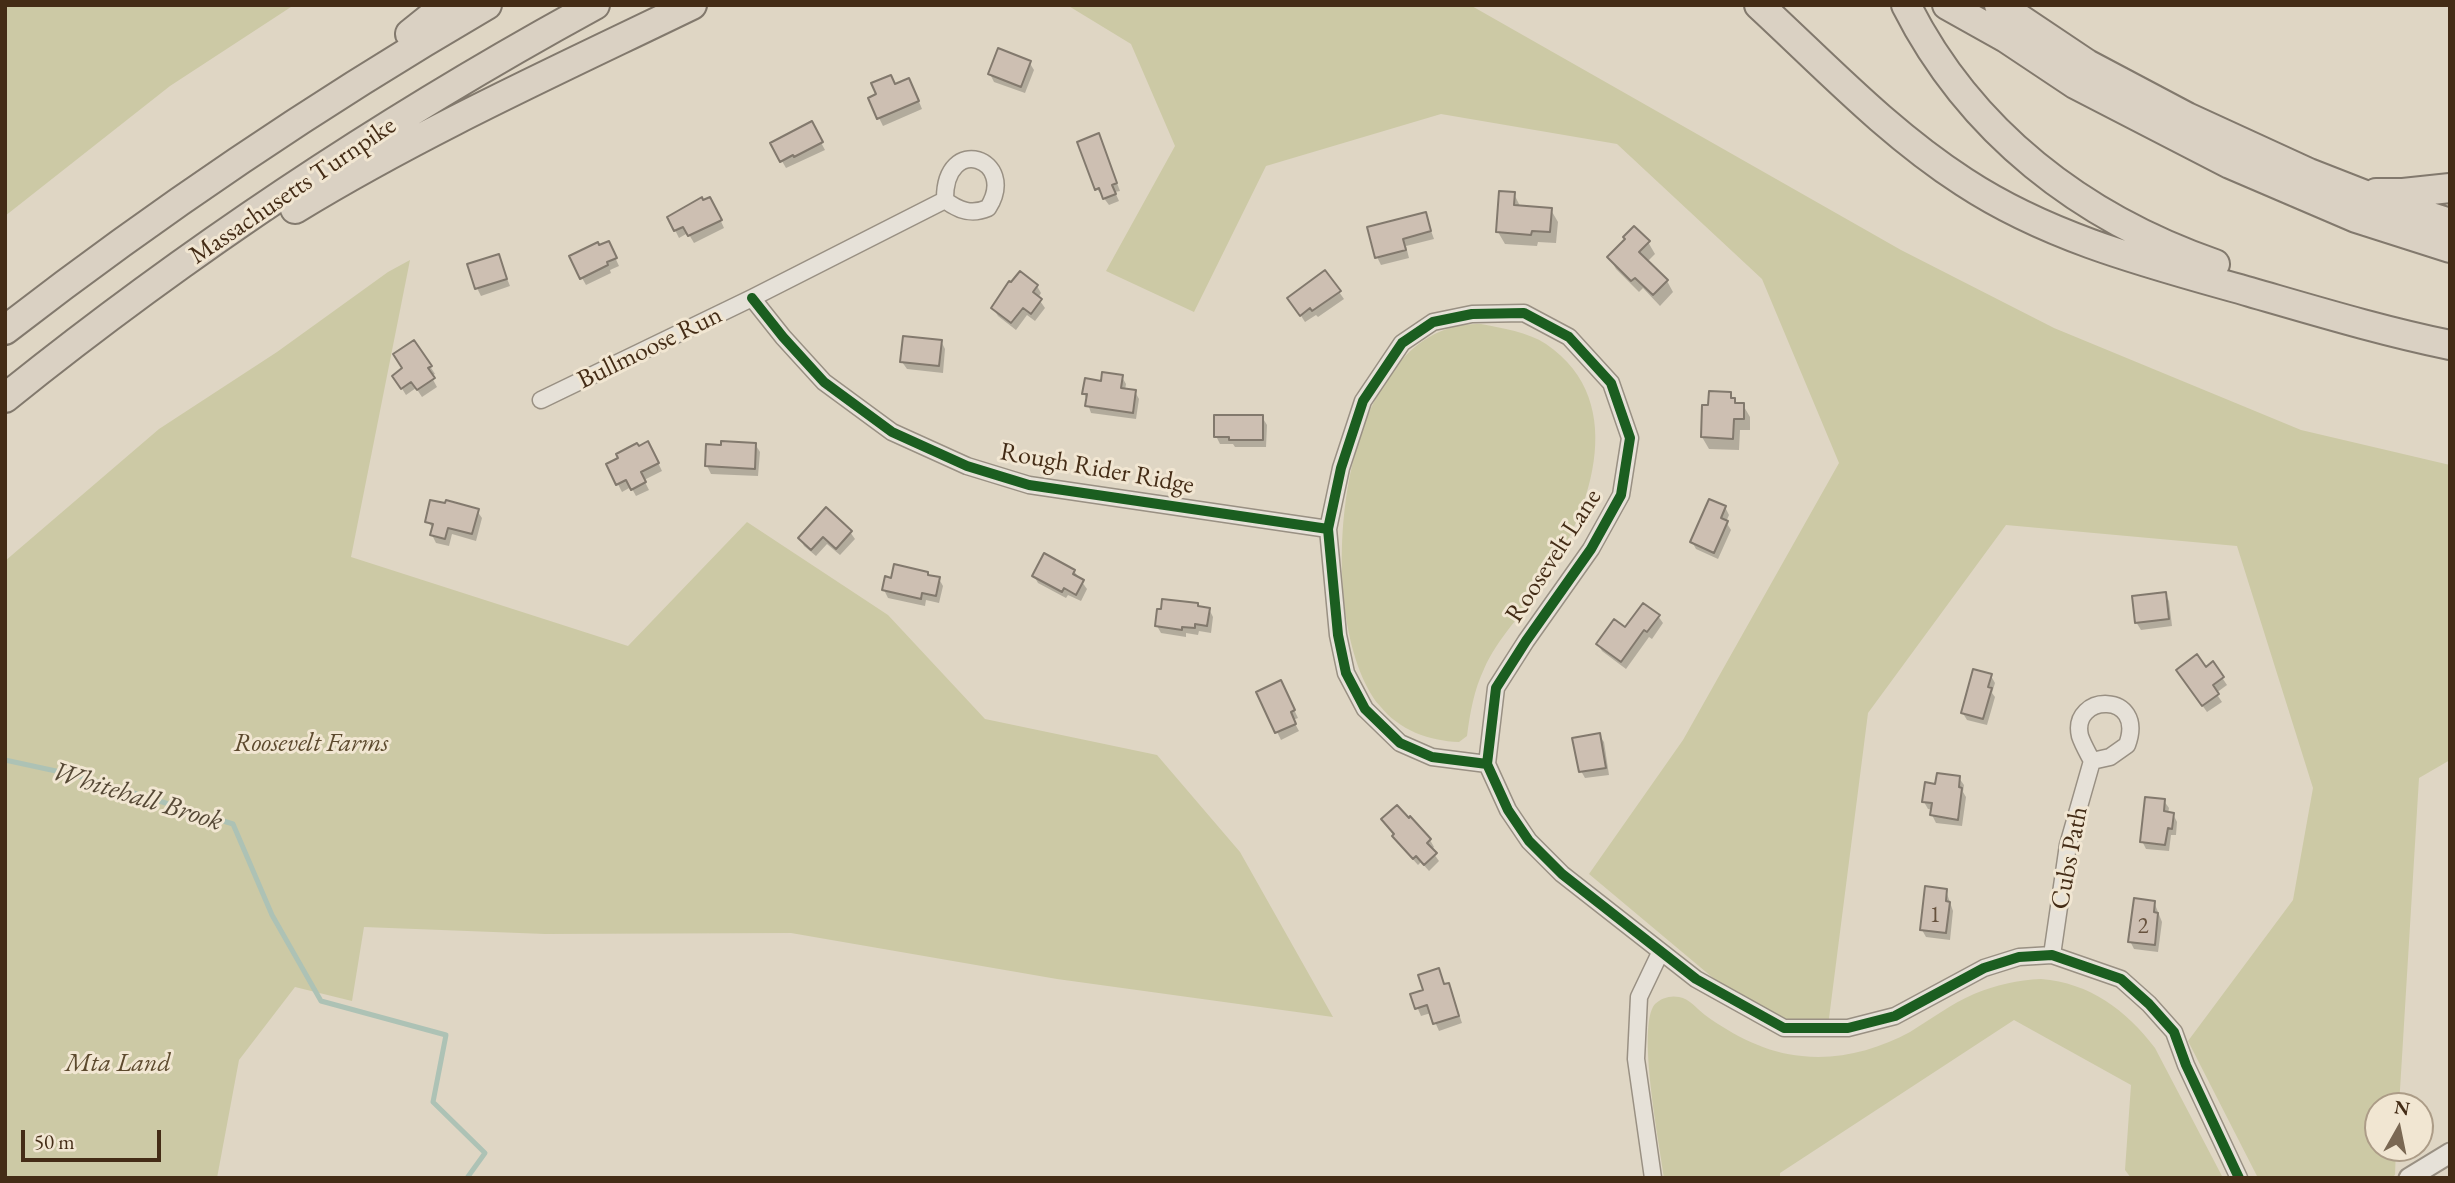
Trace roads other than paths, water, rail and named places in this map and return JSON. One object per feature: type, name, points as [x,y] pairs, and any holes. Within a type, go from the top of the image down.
[{"type":"highway","points":[[309,114],[446,5]]},
{"type":"highway","name":"Massachusetts Turnpike","points":[[5,330],[161,215],[309,114],[487,5]]},
{"type":"highway","name":"Massachusetts Turnpike","points":[[5,398],[112,316],[237,226],[351,150],[468,78],[595,5]]},
{"type":"highway","points":[[112,316],[178,284],[280,218],[409,143],[692,5]]},
{"type":"highway","points":[[1759,5],[1905,138],[1962,181],[2022,215],[2061,233],[2125,256],[2396,334],[2450,345]]},
{"type":"highway","points":[[1906,5],[1953,79],[1983,116],[2040,170],[2081,201],[2143,236],[2213,264],[2450,338]]},
{"type":"highway","points":[[1947,5],[2006,38],[2085,89],[2230,164],[2346,214],[2450,248]]},
{"type":"highway","points":[[1965,5],[2006,38]]},
{"type":"highway","points":[[1999,5],[2087,64],[2187,117],[2309,173],[2420,215],[2450,223]]},
{"type":"highway","points":[[2018,5],[2035,29]]},
{"type":"highway","points":[[2359,192],[2403,193],[2450,188]]},
{"type":"street","name":"Bullmoose Run","points":[[541,400],[752,298],[945,200]]},
{"type":"street","name":"Rough Rider Ridge","points":[[752,298],[824,382],[892,432],[967,466],[1030,485],[1328,528]]},
{"type":"street","name":"Roosevelt Lane","points":[[1524,313],[1569,337],[1611,383],[1630,438],[1622,495],[1591,549],[1496,688],[1487,764],[1432,757],[1400,743],[1365,709],[1346,673],[1338,635],[1328,528],[1341,468],[1363,401],[1402,343],[1433,322],[1472,314],[1524,313]]},
{"type":"street","name":"Cubs Path","points":[[2052,955],[2068,845],[2092,761]]},
{"type":"street","points":[[1487,764],[1508,810],[1529,841],[1562,874],[1660,953],[1706,985],[1784,1028],[1847,1028],[1895,1016],[1984,968],[2019,957],[2052,955],[2121,979],[2149,1004],[2174,1032],[2186,1065],[2239,1178]]},
{"type":"street","points":[[1653,1178],[1636,1059],[1639,998],[1660,953]]},
{"type":"street","points":[[2409,1178],[2432,1161],[2450,1153]]},
{"type":"waterway","name":"Whitehall Brook","points":[[5,760],[79,776],[233,824],[272,915],[321,1001],[446,1035],[433,1102],[485,1153],[467,1178]]},
{"type":"park label","name":"Roosevelt Farms","points":[[311,744]]},
{"type":"park label","name":"Mta Land","points":[[118,1064]]}]
